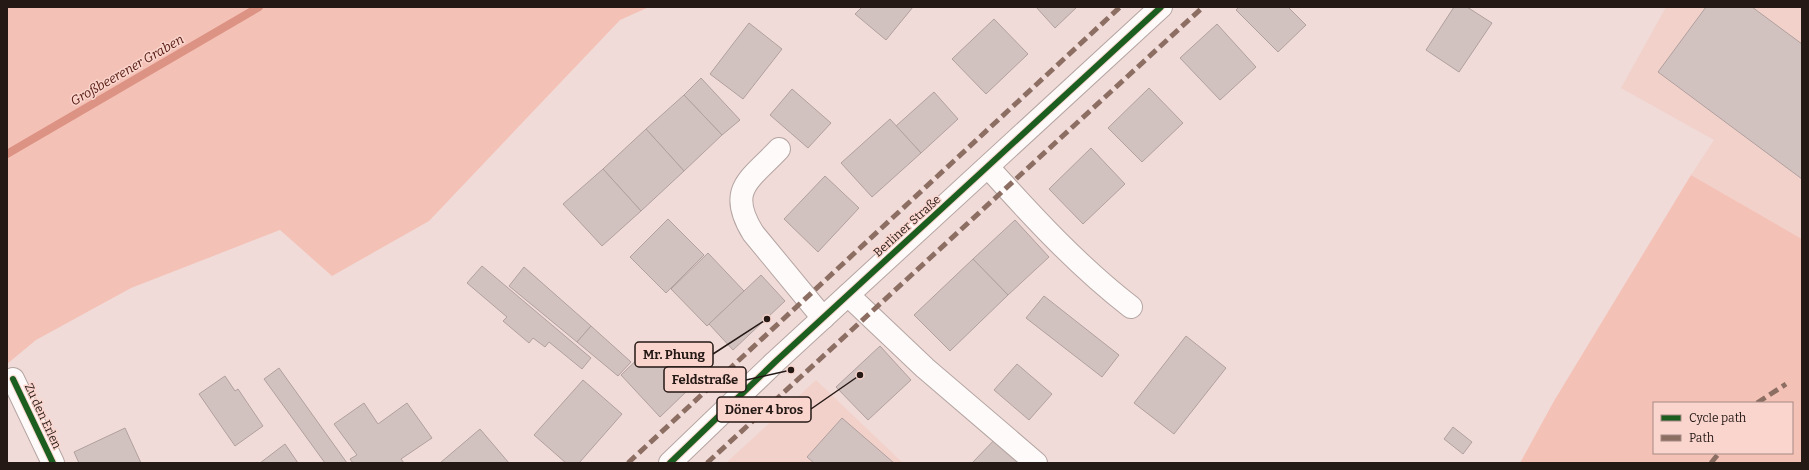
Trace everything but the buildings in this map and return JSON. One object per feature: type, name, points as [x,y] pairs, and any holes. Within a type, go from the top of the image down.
[{"type":"street","name":"Berliner Straße","points":[[670,463],[823,318],[1161,7]]},
{"type":"street","points":[[778,149],[744,186],[740,198],[740,205],[745,221],[753,233],[823,318]]},
{"type":"street","points":[[988,166],[1032,216],[1109,290],[1131,307]]},
{"type":"street","points":[[848,295],[925,368],[1036,463]]},
{"type":"street","name":"Zu den Erlen","points":[[13,378],[53,463]]},
{"type":"shaded area","points":[[7,7],[649,7],[620,20],[429,221],[332,276],[280,230],[131,288],[36,340],[7,364]]},
{"type":"shaded area","points":[[1666,7],[1802,7],[1802,239],[1691,175],[1714,140],[1621,88]]},
{"type":"shaded area","points":[[1691,175],[1802,239],[1802,463],[1520,463],[1554,401]]},
{"type":"shaded area","points":[[816,380],[903,463],[726,463]]},
{"type":"waterway","name":"Großbeerener Graben","points":[[7,154],[259,7]]},
{"type":"marked path","points":[[628,463],[1120,7]]},
{"type":"marked path","points":[[707,463],[1203,7]]},
{"type":"marked path","points":[[1759,402],[1786,384]]},
{"type":"marked path","points":[[1711,463],[1718,454]]},
{"type":"cycle path","points":[[670,463],[775,362],[1161,7]]},
{"type":"cycle path","points":[[13,379],[53,463]]},
{"type":"place","name":"Mr. Phung","points":[[767,319]]},
{"type":"place","name":"Feldstraße","points":[[791,370]]},
{"type":"place","name":"Döner 4 bros","points":[[860,375]]}]
